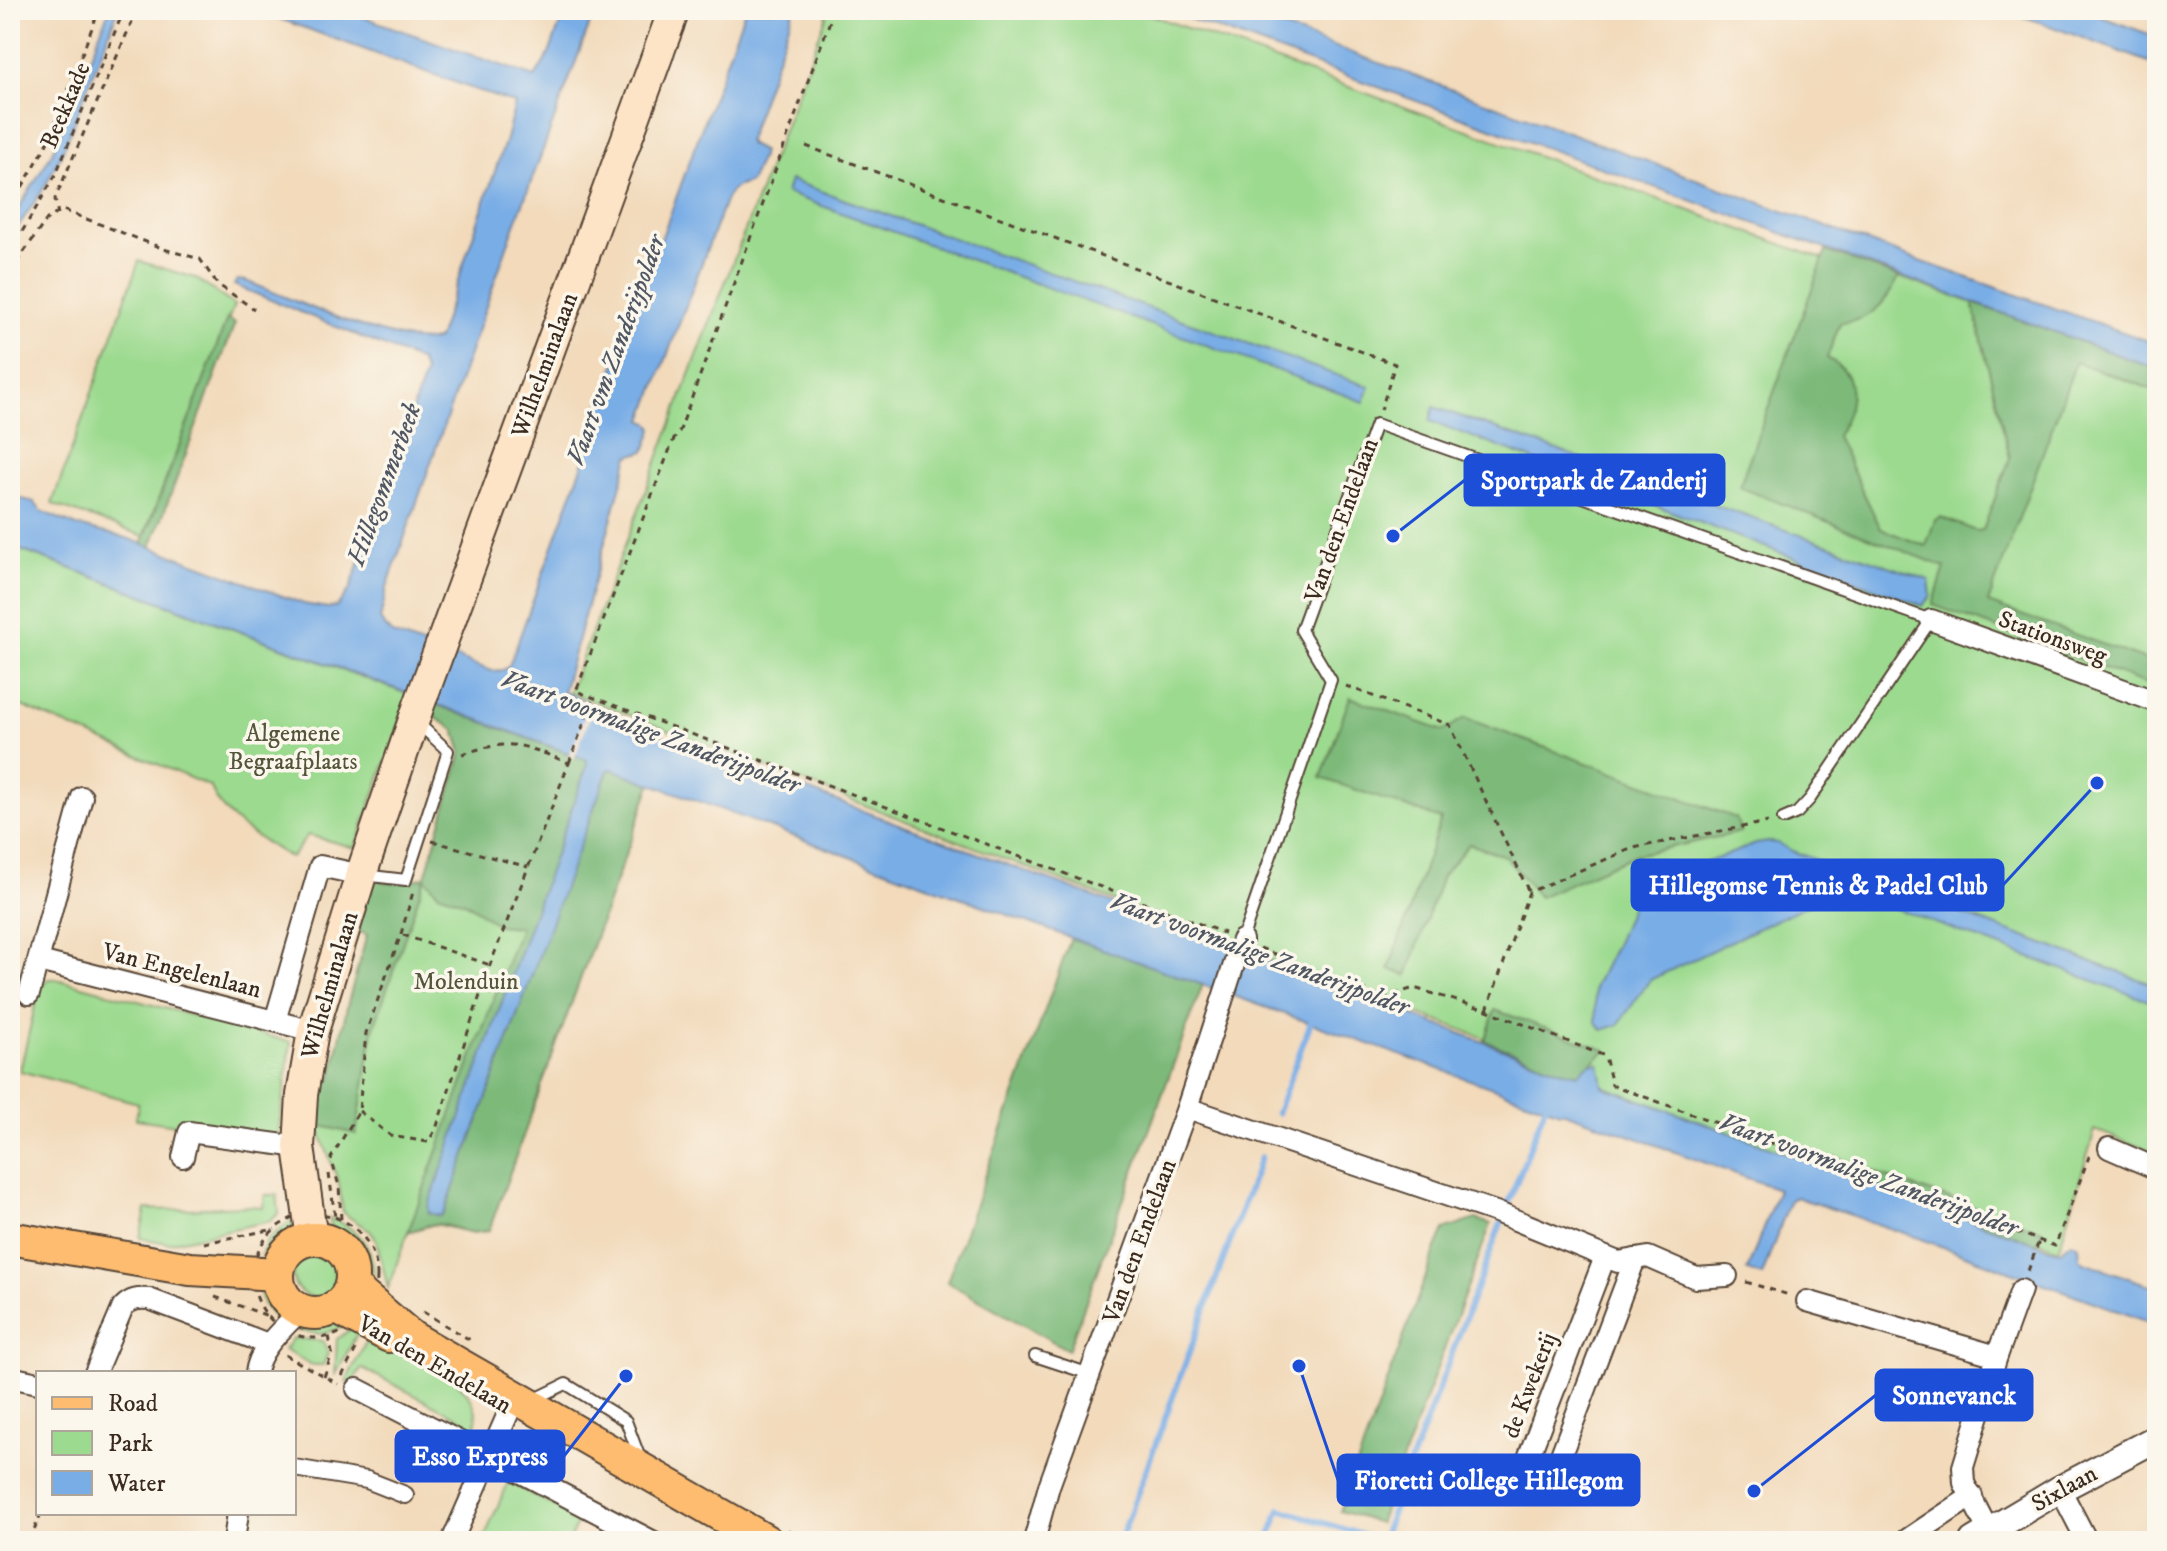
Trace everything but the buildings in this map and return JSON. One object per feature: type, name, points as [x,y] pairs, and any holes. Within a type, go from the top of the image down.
[{"type":"main road","name":"Wilhelminalaan","points":[[311,1226],[299,1147],[306,1066],[313,1031],[416,712],[674,10]]},
{"type":"main road","points":[[311,1226],[342,1251],[351,1267],[348,1304],[318,1313],[300,1310],[284,1296],[278,1274],[280,1263],[311,1226]]},
{"type":"main road","points":[[10,1238],[190,1269],[278,1274]]},
{"type":"main road","name":"Van den Endelaan","points":[[348,1304],[411,1337],[742,1541]]},
{"type":"main road","name":"Van den Endelaan","points":[[519,1405],[766,1541]]},
{"type":"street","name":"Stationsweg","points":[[1931,620],[2157,702]]},
{"type":"street","points":[[29,994],[82,797]]},
{"type":"street","name":"Wilhelminalaan","points":[[275,1021],[320,866],[361,875]]},
{"type":"street","name":"Van den Endelaan","points":[[1034,1541],[1049,1486],[1187,1108],[1242,940]]},
{"type":"street","name":"Van Engelenlaan","points":[[39,961],[313,1031]]},
{"type":"street","points":[[1187,1108],[1496,1212],[1618,1262],[1648,1257],[1696,1278],[1727,1276]]},
{"type":"street","points":[[183,1157],[189,1132],[299,1147]]},
{"type":"street","points":[[2109,1148],[2157,1169]]},
{"type":"street","name":"de Kwekerij","points":[[1605,1257],[1525,1466],[1553,1476],[1635,1259]]},
{"type":"street","points":[[1981,1537],[1972,1496],[1964,1483],[1963,1467],[2021,1290]]},
{"type":"street","points":[[96,1371],[123,1307],[129,1301],[149,1299],[268,1344]]},
{"type":"street","points":[[1807,1301],[1997,1356]]},
{"type":"street","points":[[256,1371],[257,1362],[268,1344],[300,1310]]},
{"type":"street","points":[[10,1377],[36,1383]]},
{"type":"street","points":[[357,1389],[492,1458]]},
{"type":"street","points":[[452,1541],[519,1405]]},
{"type":"street","name":"Sixlaan","points":[[1981,1537],[2060,1489],[2157,1438]]},
{"type":"street","points":[[296,1468],[367,1480],[405,1495]]},
{"type":"street","points":[[518,1471],[652,1541]]},
{"type":"street","points":[[2060,1489],[2087,1541]]},
{"type":"street","points":[[1905,1541],[1972,1496]]},
{"type":"street","points":[[234,1541],[238,1515]]},
{"type":"lane","name":"Van den Endelaan","points":[[1242,940],[1331,680],[1301,630],[1376,424],[1931,620]]},
{"type":"lane","points":[[1783,819],[1797,813],[1810,799],[1931,620]]},
{"type":"lane","points":[[406,880],[448,751],[416,712]]},
{"type":"lane","name":"Wilhelminalaan","points":[[361,875],[406,880]]},
{"type":"lane","points":[[1035,1356],[1090,1374]]},
{"type":"path","points":[[10,208],[46,146],[99,10]]},
{"type":"path","name":"Beekkade","points":[[10,252],[55,176],[124,10]]},
{"type":"path","points":[[58,215],[55,199],[137,10]]},
{"type":"path","points":[[834,10],[680,430],[673,441],[576,691],[1242,940],[1383,998],[1414,988],[1487,1010],[1605,1056],[1612,1085],[2055,1246],[2093,1144],[2109,1148]]},
{"type":"path","points":[[806,146],[1395,364],[1376,424]]},
{"type":"path","points":[[10,272],[47,219],[63,210],[167,250],[200,259],[217,284],[254,309]]},
{"type":"path","points":[[1331,680],[1450,725],[1529,892],[1487,1010]]},
{"type":"path","points":[[359,1111],[391,1136],[428,1142],[436,1129],[490,965],[594,699]]},
{"type":"path","points":[[459,755],[493,744],[520,744],[570,762]]},
{"type":"path","points":[[1529,892],[1633,848],[1783,819]]},
{"type":"path","points":[[432,841],[528,867]]},
{"type":"path","points":[[341,1219],[339,1186],[331,1158],[359,1111],[366,1033],[415,885],[406,880]]},
{"type":"path","points":[[401,934],[490,965]]},
{"type":"path","points":[[275,1229],[295,1217],[311,1226],[327,1215],[341,1219],[360,1232],[377,1262],[348,1304]]},
{"type":"path","points":[[2021,1290],[2039,1241]]},
{"type":"path","points":[[1727,1276],[1807,1301]]},
{"type":"path","name":"Van den Endelaan","points":[[324,1377],[348,1304]]},
{"type":"path","points":[[268,1344],[324,1377],[357,1389]]},
{"type":"path","points":[[30,1541],[40,1515]]},
{"type":"green space","points":[[829,10],[1137,10],[1894,285],[1899,277],[1973,303],[1976,314],[2157,380],[2157,1153],[2095,1130],[2059,1249],[1834,1166],[1833,1170],[1610,1089],[1603,1086],[1602,1081],[1230,945],[569,692]]},
{"type":"green space","points":[[1826,251],[1899,277],[1876,309],[1860,319],[1840,323],[1827,358],[1845,373],[1851,393],[1847,415],[1836,436],[1881,529],[1926,546],[1935,520],[1941,517],[1976,531],[1983,530],[2010,458],[1973,303],[2157,369],[2157,391],[2076,362],[1988,603],[2157,664],[2157,688],[1933,605],[1945,567],[1739,487]]},
{"type":"green space","points":[[139,261],[195,278],[234,305],[144,536],[52,504]]},
{"type":"green space","points":[[227,319],[235,323],[151,547],[142,544]]},
{"type":"green space","name":"Algemene Begraafplaats","points":[[10,546],[410,695],[355,848],[308,835],[291,858],[256,837],[234,819],[216,799],[211,787],[10,701]]},
{"type":"green space","points":[[1350,697],[1443,731],[1465,718],[1736,818],[1741,832],[1634,855],[1539,897],[1505,856],[1469,844],[1442,876],[1407,976],[1389,969],[1441,819],[1321,778]]},
{"type":"green space","name":"Molenduin","points":[[434,704],[587,760],[493,1029],[588,823],[608,770],[651,784],[489,1230],[481,1232],[435,1224],[408,1232],[520,927],[498,925],[467,903],[438,893],[425,878],[373,1030],[356,1134],[317,1125],[317,1084],[331,1080],[367,935],[356,930],[373,879],[399,882],[425,877],[462,752],[455,730],[430,714]]},
{"type":"green space","name":"Molenduin","points":[[446,723],[587,760],[651,784],[489,1230],[472,1233],[435,1224],[408,1232],[388,1288],[376,1239],[370,1231],[343,1213],[339,1183],[317,1125],[317,1084],[331,1080],[367,935],[356,930],[382,882],[406,883],[425,877],[462,752],[455,730]]},
{"type":"green space","points":[[1071,938],[1203,984],[1068,1350],[947,1282]]},
{"type":"green space","points":[[48,979],[291,1042],[277,1140],[136,1119],[138,1103],[20,1071],[39,989]]},
{"type":"green space","points":[[1495,1010],[1606,1050],[1579,1074],[1559,1070],[1485,1041]]},
{"type":"green space","points":[[1836,1157],[1905,1184],[2042,1230],[2038,1244],[1833,1170]]},
{"type":"green space","points":[[265,1195],[277,1195],[279,1213],[270,1221],[168,1243],[140,1238],[146,1209],[263,1207]]},
{"type":"green space","points":[[329,1218],[348,1227],[363,1241],[372,1258],[373,1279],[369,1281],[360,1274],[354,1255],[336,1233]]},
{"type":"green space","points":[[1476,1219],[1491,1224],[1379,1523],[1340,1511],[1444,1230]]},
{"type":"green space","points":[[294,1221],[286,1238],[273,1250],[261,1255],[268,1239]]},
{"type":"green space","points":[[315,1253],[331,1259],[337,1275],[331,1291],[315,1297],[299,1291],[293,1275],[299,1259]]},
{"type":"green space","points":[[259,1288],[277,1301],[276,1319],[264,1306]]},
{"type":"green space","points":[[329,1319],[344,1327],[321,1334],[298,1331],[318,1320]]},
{"type":"green space","points":[[356,1325],[360,1328],[335,1376],[337,1339]]},
{"type":"green space","points":[[370,1334],[423,1359],[458,1383],[470,1397],[476,1413],[474,1431],[456,1431],[461,1419],[362,1368],[351,1384],[346,1381]]},
{"type":"green space","points":[[293,1338],[323,1341],[328,1353],[323,1365],[312,1365],[284,1350]]},
{"type":"green space","points":[[508,1482],[579,1519],[569,1541],[483,1541]]},
{"type":"water","points":[[109,10],[118,10],[63,150],[46,185],[10,239],[10,223],[53,151]]},
{"type":"water","points":[[255,10],[343,10],[535,77],[549,54],[565,10],[595,10],[509,241],[387,587],[380,620],[392,634],[492,671],[509,666],[592,439],[597,414],[745,10],[794,10],[748,140],[750,145],[763,152],[750,183],[736,188],[726,199],[643,420],[652,425],[653,430],[645,451],[629,456],[563,692],[660,735],[1559,1070],[1579,1074],[1589,1064],[1599,1063],[1603,1086],[1610,1089],[2048,1248],[2061,1251],[2072,1242],[2079,1246],[2080,1258],[2084,1262],[2157,1288],[2157,1325],[1796,1197],[1790,1200],[1762,1276],[1747,1271],[1778,1189],[1071,938],[611,769],[588,823],[445,1211],[441,1216],[429,1213],[428,1207],[587,760],[10,546],[10,496],[34,502],[41,511],[77,526],[127,538],[304,604],[328,608],[337,606],[350,589],[425,373],[420,361],[234,285],[237,280],[246,281],[372,330],[422,341],[438,339],[515,104]]},
{"type":"water","points":[[1165,10],[1235,10],[1903,255],[2157,344],[2157,369]]},
{"type":"water","points":[[2006,10],[2083,10],[2157,37],[2157,65]]},
{"type":"water","points":[[790,180],[1370,387],[1364,402],[786,193]]},
{"type":"water","points":[[1434,407],[1929,580],[1931,596],[1922,606],[1430,421]]},
{"type":"water","points":[[1769,842],[2157,986],[2157,1004],[1845,890],[1650,980],[1618,1025],[1602,1030],[1596,1022],[1594,988],[1635,896],[1643,886]]},
{"type":"pier","points":[[591,701],[595,703],[574,759],[569,757]]},
{"type":"waterway","points":[[1277,1113],[1311,1022]]},
{"type":"waterway","points":[[1268,1541],[1280,1509],[1381,1541],[1545,1107]]},
{"type":"waterway","points":[[1120,1541],[1261,1157]]},
{"type":"place","name":"Sportpark de Zanderij","points":[[1393,536]]},
{"type":"place","name":"Hillegomse Tennis & Padel Club","points":[[2097,783]]},
{"type":"place","name":"Fioretti College Hillegom","points":[[1299,1366]]},
{"type":"place","name":"Esso Express","points":[[626,1376]]},
{"type":"place","name":"Sonnevanck","points":[[1754,1491]]},
{"type":"water label","name":"Vaart vm Zanderijpolder","points":[[615,350]]},
{"type":"water label","name":"Hillegommerbeek","points":[[383,484]]},
{"type":"water label","name":"Vaart voormalige Zanderijpolder","points":[[651,731]]},
{"type":"water label","name":"Vaart voormalige Zanderijpolder","points":[[1260,953]]},
{"type":"water label","name":"Vaart voormalige Zanderijpolder","points":[[1869,1174]]}]
